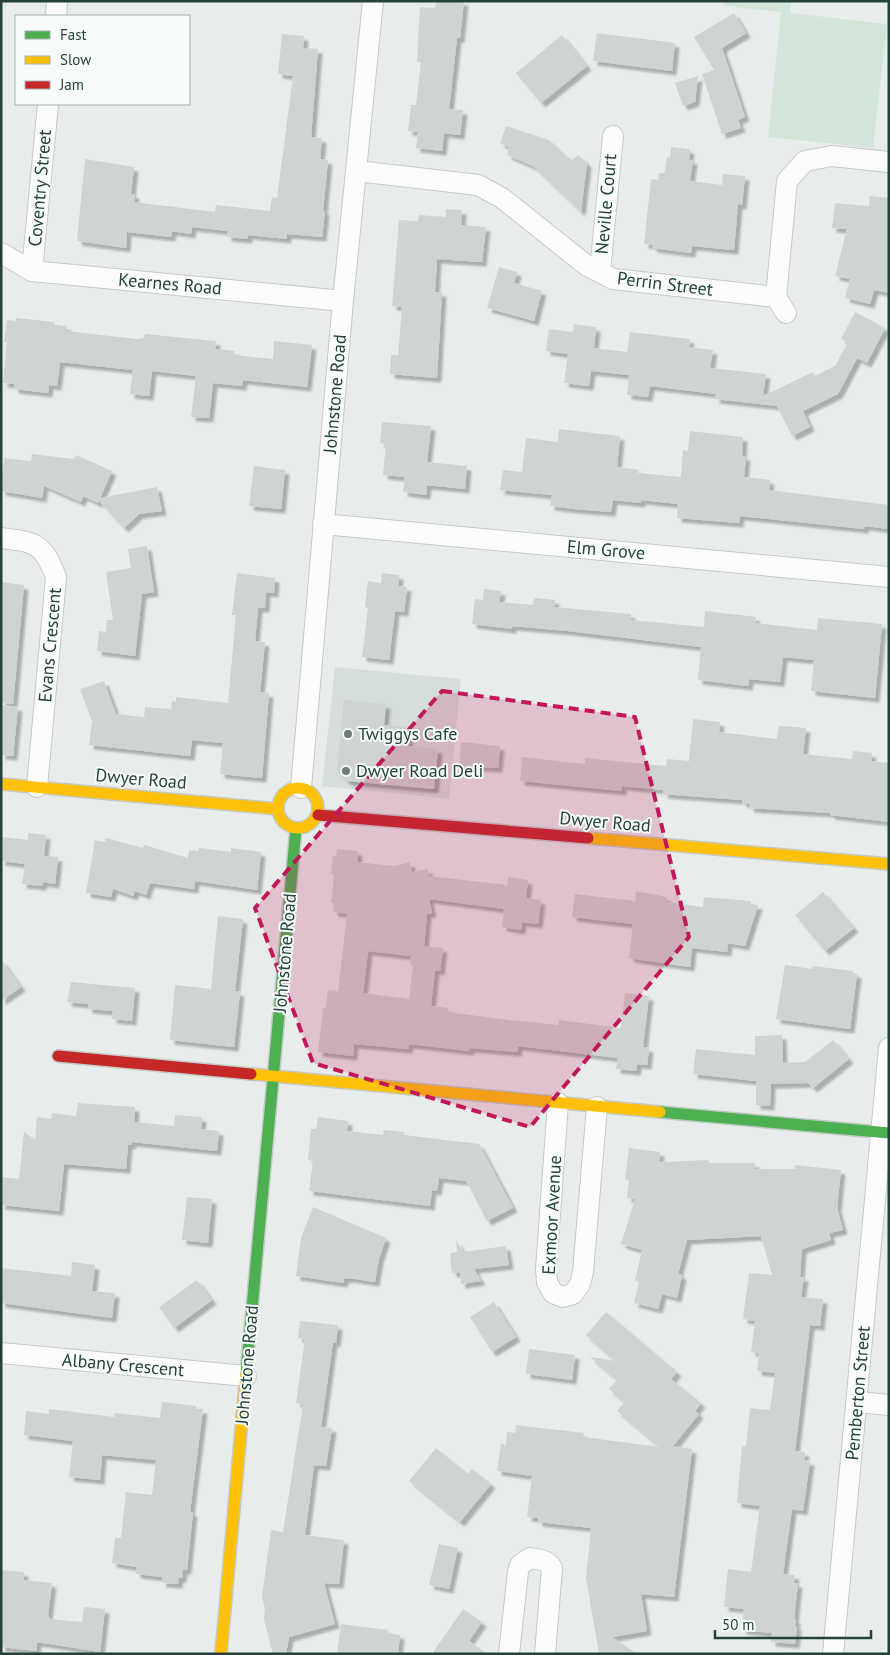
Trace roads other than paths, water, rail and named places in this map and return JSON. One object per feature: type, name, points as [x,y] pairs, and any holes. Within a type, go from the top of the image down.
[{"type":"street","points":[[56,15],[57,1]]},
{"type":"street","name":"Johnstone Road","points":[[301,788],[343,301],[373,1]]},
{"type":"street","name":"Coventry Street","points":[[32,271],[48,105]]},
{"type":"street","name":"Neville Court","points":[[600,272],[613,136]]},
{"type":"street","name":"Perrin Street","points":[[357,171],[478,185],[502,198],[586,265],[613,279],[781,305],[787,181],[804,161],[832,156],[888,162]]},
{"type":"street","name":"Kearnes Road","points":[[1,253],[32,271],[343,301]]},
{"type":"street","name":"Elm Grove","points":[[324,524],[889,577]]},
{"type":"street","name":"Evans Crescent","points":[[1,538],[28,541],[47,554],[56,577],[37,787]]},
{"type":"street","name":"Dwyer Road","points":[[1,784],[278,809]]},
{"type":"street","points":[[301,788],[308,790],[317,800],[318,815],[309,826],[296,828],[284,822],[278,809],[279,802],[287,791],[301,788]]},
{"type":"street","name":"Dwyer Road","points":[[318,815],[889,864]]},
{"type":"street","name":"Johnstone Road","points":[[221,1654],[296,828]]},
{"type":"street","name":"Pemberton Street","points":[[832,1654],[885,1133],[889,1048]]},
{"type":"street","points":[[58,1056],[885,1133]]},
{"type":"street","name":"Exmoor Avenue","points":[[558,1103],[546,1270],[547,1282],[553,1294],[563,1297],[573,1294],[580,1284],[583,1272],[597,1107]]},
{"type":"street","name":"Albany Crescent","points":[[1,1354],[246,1376]]},
{"type":"street","points":[[857,1402],[889,1405]]},
{"type":"street","points":[[509,1654],[518,1572],[520,1565],[530,1558],[544,1560],[552,1568],[545,1654]]},
{"type":"place","name":"Twiggys Cafe","points":[[348,734]]},
{"type":"place","name":"Dwyer Road Deli","points":[[346,771]]}]
